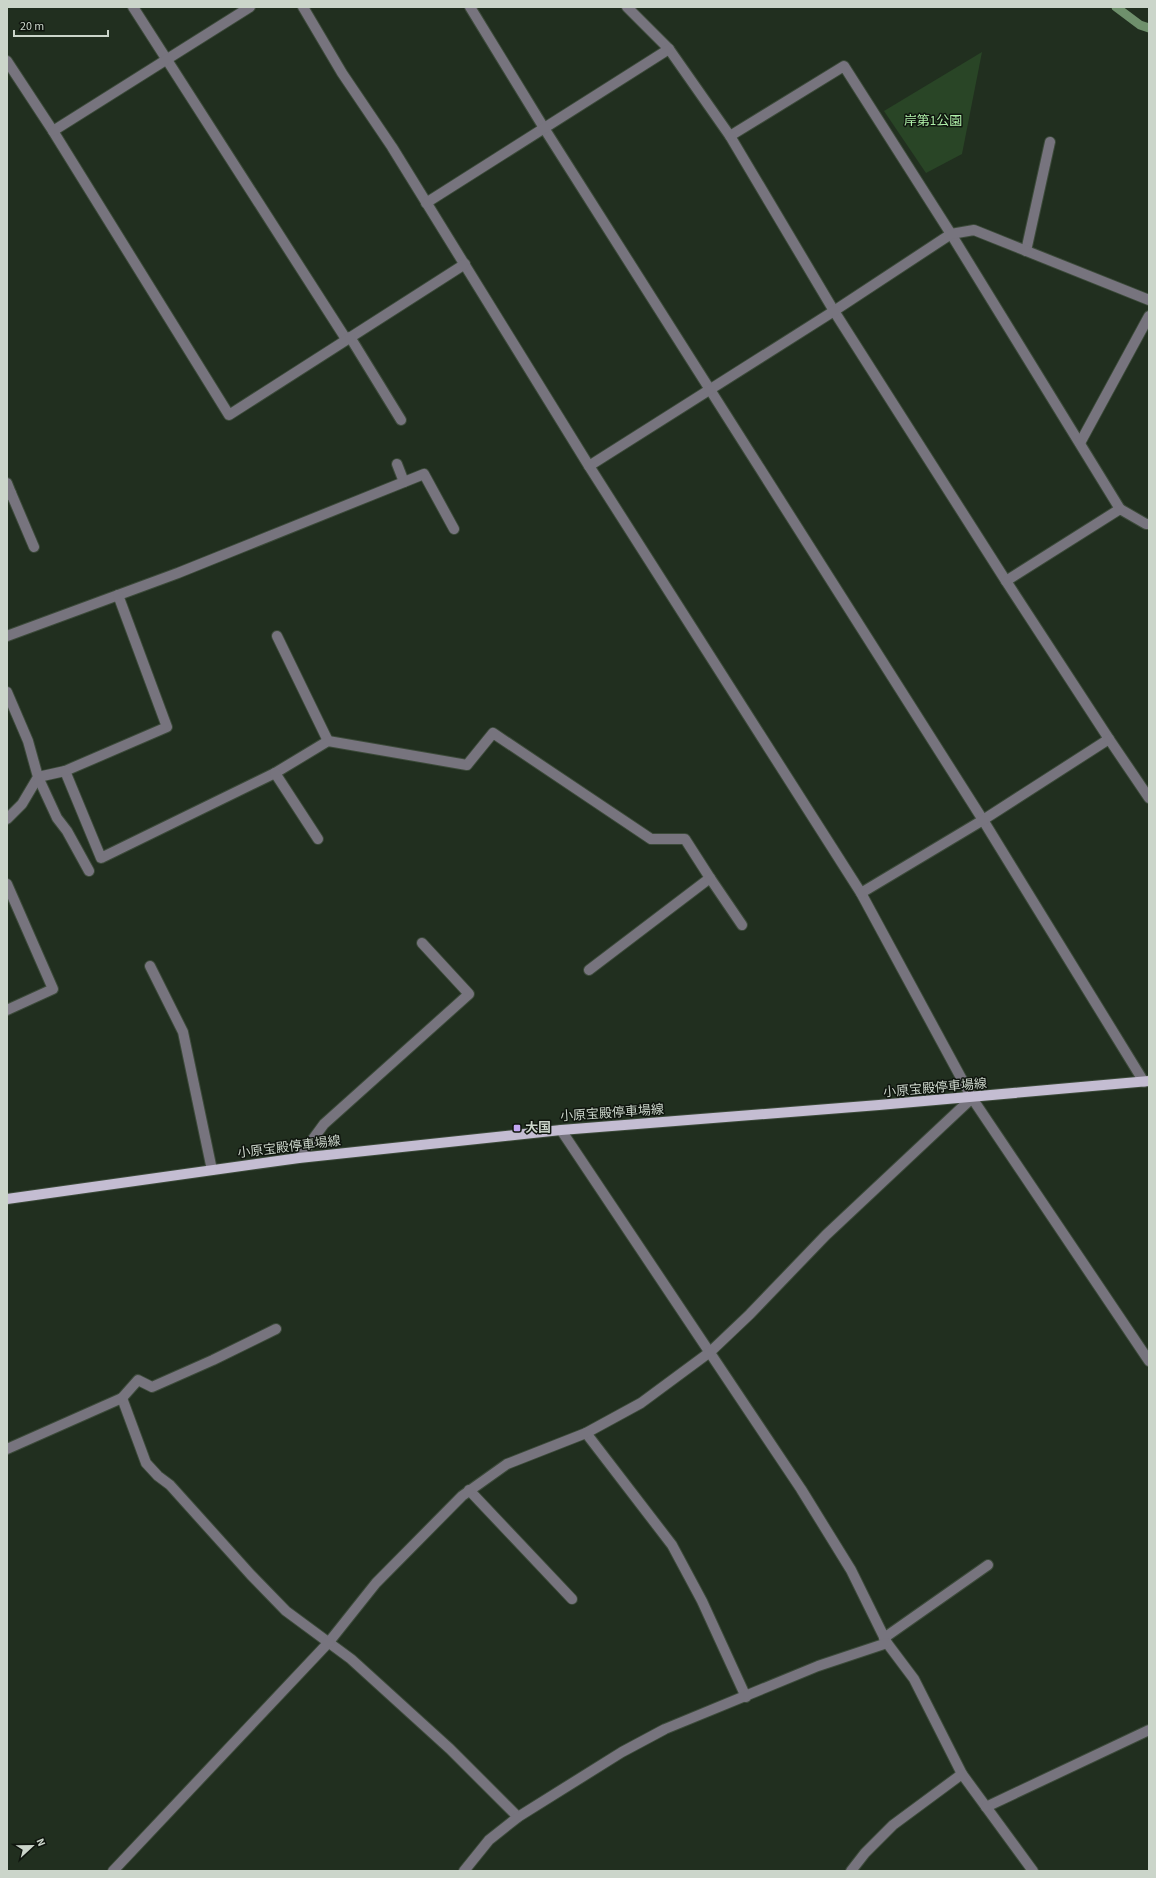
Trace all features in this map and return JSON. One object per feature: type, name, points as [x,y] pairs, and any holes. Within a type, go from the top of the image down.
[{"type":"main road","name":"小原宝殿停車場線","points":[[7,1199],[299,1158],[561,1130],[972,1098],[1146,1081]]},
{"type":"street","points":[[133,7],[165,60],[401,420]]},
{"type":"street","points":[[53,131],[250,7]]},
{"type":"street","points":[[303,7],[342,73],[392,147],[589,466],[861,893],[972,1098],[1149,1361]]},
{"type":"street","points":[[470,7],[544,128],[983,820],[1146,1081]]},
{"type":"street","points":[[626,7],[669,50],[730,136],[834,311],[1006,581],[1149,798]]},
{"type":"street","points":[[426,203],[669,50]]},
{"type":"street","points":[[7,61],[53,131],[228,415],[465,264]]},
{"type":"street","points":[[730,136],[844,66],[951,234],[1120,509],[1146,524],[1149,524]]},
{"type":"street","points":[[1026,251],[1050,142]]},
{"type":"street","points":[[589,466],[834,311],[951,234],[974,230],[1149,300]]},
{"type":"street","points":[[1080,443],[1149,316]]},
{"type":"street","points":[[397,464],[404,482]]},
{"type":"street","points":[[7,636],[178,573],[424,474],[454,529]]},
{"type":"street","points":[[7,483],[9,494],[34,547]]},
{"type":"street","points":[[1006,581],[1120,509]]},
{"type":"street","points":[[7,819],[22,804],[38,777],[65,771],[167,727],[118,595]]},
{"type":"street","points":[[277,636],[328,741]]},
{"type":"street","points":[[7,692],[28,741],[38,777],[57,818],[67,831],[89,871]]},
{"type":"street","points":[[65,771],[101,858],[275,772],[328,741],[467,765],[494,733],[651,839],[685,839],[742,925]]},
{"type":"street","points":[[861,893],[983,820],[1109,739]]},
{"type":"street","points":[[275,772],[318,839]]},
{"type":"street","points":[[589,970],[710,878]]},
{"type":"street","points":[[7,884],[53,989],[7,1010]]},
{"type":"street","points":[[299,1158],[324,1124],[469,994],[422,943]]},
{"type":"street","points":[[150,966],[183,1032],[212,1170]]},
{"type":"street","points":[[113,1871],[329,1642],[376,1583],[462,1496],[508,1464],[586,1433],[641,1403],[710,1352],[750,1314],[826,1235],[972,1098]]},
{"type":"street","points":[[561,1130],[800,1489],[851,1570],[886,1640],[914,1678],[962,1774],[1033,1871]]},
{"type":"street","points":[[7,1449],[122,1398],[138,1380],[152,1387],[276,1330]]},
{"type":"street","points":[[122,1398],[146,1464],[170,1485],[251,1575],[286,1611],[351,1659],[450,1749],[518,1817]]},
{"type":"street","points":[[586,1433],[672,1546],[702,1601],[746,1697]]},
{"type":"street","points":[[469,1490],[572,1599]]},
{"type":"street","points":[[464,1871],[489,1840],[518,1817],[622,1752],[658,1732],[746,1697],[818,1666],[886,1640],[988,1565]]},
{"type":"street","points":[[986,1807],[1149,1730]]},
{"type":"street","points":[[851,1871],[893,1825],[962,1774]]},
{"type":"green space","name":"岸第1公園","points":[[982,52],[962,154],[926,173],[884,111]]},
{"type":"waterway","points":[[1116,7],[1140,25],[1149,28]]},
{"type":"place","name":"大国","points":[[517,1128]]}]
